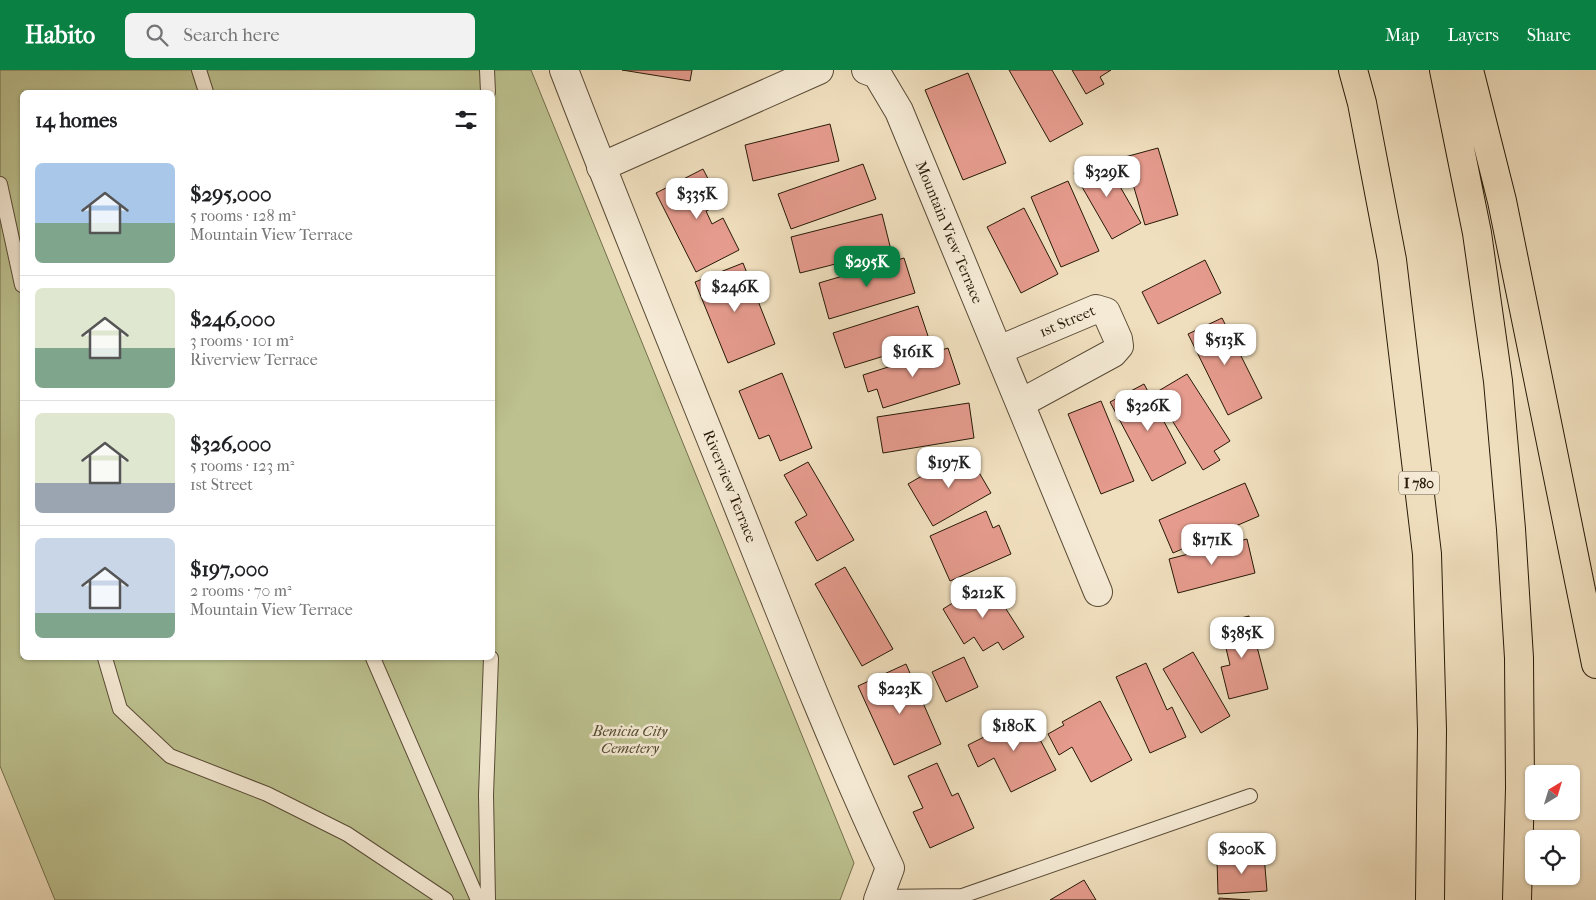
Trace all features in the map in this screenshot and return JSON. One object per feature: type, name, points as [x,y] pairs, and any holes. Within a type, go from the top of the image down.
[{"type":"highway","name":"I 780","points":[[1354,70],[1392,260],[1427,554],[1432,730],[1430,900]]},
{"type":"highway","points":[[1444,70],[1477,234],[1501,411],[1519,658],[1520,788],[1516,900]]},
{"type":"highway","points":[[1469,70],[1502,201],[1596,664]]},
{"type":"street","name":"Riverview Terrace","points":[[564,70],[601,167],[777,602],[861,805],[890,868],[878,899]]},
{"type":"street","points":[[601,167],[819,70]]},
{"type":"street","name":"Mountain View Terrace","points":[[866,70],[877,74],[899,111],[1098,592]]},
{"type":"street","name":"1st Street","points":[[999,350],[1096,309],[1106,312],[1118,339],[1119,346],[1113,353],[1021,404]]},
{"type":"lane","points":[[199,70],[205,90]]},
{"type":"lane","points":[[487,70],[488,90]]},
{"type":"lane","points":[[0,184],[20,276]]},
{"type":"lane","points":[[106,660],[120,709],[170,756],[267,794],[347,834],[446,900]]},
{"type":"lane","points":[[374,660],[478,900]]},
{"type":"lane","points":[[488,900],[486,795],[491,660]]},
{"type":"lane","points":[[878,899],[962,896],[1250,796]]},
{"type":"green space","name":"Benicia City Cemetery","points":[[0,70],[531,70],[854,863],[840,900],[55,900],[0,766]]},
{"type":"building","points":[[622,70],[692,70],[690,81]]},
{"type":"building","points":[[1009,70],[1052,70],[1083,124],[1050,142]]},
{"type":"building","points":[[1072,70],[1111,70],[1100,77],[1104,84],[1086,94]]},
{"type":"building","points":[[968,73],[1006,163],[963,180],[925,90]]},
{"type":"building","points":[[830,124],[839,161],[753,181],[745,145]]},
{"type":"building","points":[[1158,148],[1178,215],[1145,225],[1125,157]]},
{"type":"building","points":[[1103,157],[1141,223],[1112,239],[1074,173]]},
{"type":"building","points":[[863,164],[876,199],[791,229],[778,194]]},
{"type":"building","points":[[703,169],[721,204],[706,211],[712,224],[723,218],[739,250],[696,272],[656,193]]},
{"type":"building","points":[[1068,181],[1099,251],[1061,267],[1031,197]]},
{"type":"building","points":[[1024,208],[1058,274],[1021,293],[987,227]]},
{"type":"building","points":[[882,214],[891,250],[800,273],[791,237]]},
{"type":"building","points":[[904,258],[915,293],[829,319],[819,283]]},
{"type":"building","points":[[1205,260],[1221,293],[1158,324],[1142,292]]},
{"type":"building","points":[[743,263],[775,344],[728,363],[695,282]]},
{"type":"building","points":[[918,306],[930,342],[845,368],[833,333]]},
{"type":"building","points":[[1222,318],[1262,398],[1228,415],[1188,334]]},
{"type":"building","points":[[948,348],[960,384],[883,408],[877,389],[868,392],[863,375]]},
{"type":"building","points":[[782,373],[812,448],[780,461],[769,435],[759,439],[739,391]]},
{"type":"building","points":[[1187,374],[1230,441],[1214,451],[1220,460],[1203,470],[1155,393]]},
{"type":"building","points":[[1144,384],[1186,463],[1152,481],[1110,402]]},
{"type":"building","points":[[1101,401],[1134,481],[1101,494],[1068,414]]},
{"type":"building","points":[[969,403],[974,438],[883,453],[877,417]]},
{"type":"building","points":[[963,452],[974,471],[977,469],[991,493],[933,526],[908,484]]},
{"type":"building","points":[[808,462],[854,540],[817,561],[795,522],[807,515],[784,475]]},
{"type":"building","points":[[1245,483],[1259,516],[1173,553],[1159,520]]},
{"type":"building","points":[[986,511],[993,528],[999,525],[1011,554],[950,581],[930,536]]},
{"type":"building","points":[[1247,539],[1255,573],[1178,593],[1169,559]]},
{"type":"building","points":[[845,567],[893,649],[862,666],[815,584]]},
{"type":"building","points":[[988,581],[1024,637],[1003,650],[998,642],[983,651],[974,637],[964,644],[943,609]]},
{"type":"building","points":[[1249,616],[1268,689],[1229,699],[1221,667],[1230,665],[1220,623]]},
{"type":"building","points":[[1193,652],[1230,716],[1201,733],[1163,669]]},
{"type":"building","points":[[964,657],[978,687],[946,702],[932,672]]},
{"type":"building","points":[[1146,663],[1167,710],[1172,707],[1186,737],[1150,753],[1116,677]]},
{"type":"building","points":[[906,664],[941,744],[894,765],[858,686]]},
{"type":"building","points":[[1100,701],[1132,760],[1091,782],[1072,747],[1059,755],[1048,734],[1064,725],[1062,722]]},
{"type":"building","points":[[1025,711],[1056,770],[1011,792],[994,758],[978,767],[968,745],[986,736],[983,732]]},
{"type":"building","points":[[937,763],[952,796],[958,793],[974,828],[930,848],[913,812],[923,808],[908,776]]},
{"type":"building","points":[[1264,855],[1267,891],[1218,894],[1217,860]]},
{"type":"building","points":[[1084,880],[1096,900],[1050,900]]},
{"type":"building","points":[[1219,898],[1250,900],[1219,900]]}]
